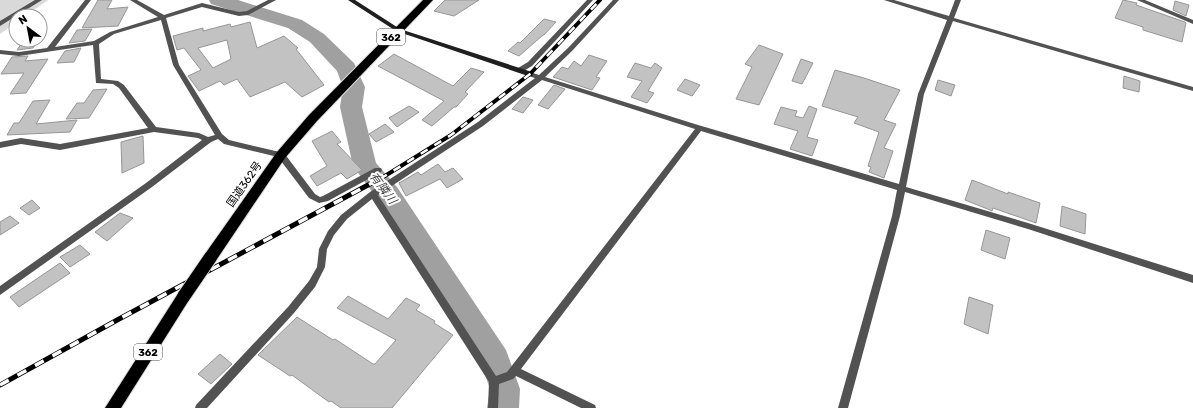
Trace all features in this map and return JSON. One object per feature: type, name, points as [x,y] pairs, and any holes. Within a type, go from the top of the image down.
[{"type":"highway","name":"国道362号","points":[[112,408],[184,296],[281,155],[346,84],[428,0]]},
{"type":"street","points":[[0,24],[39,0]]},
{"type":"street","points":[[50,49],[88,0]]},
{"type":"street","points":[[133,0],[163,17],[176,65],[219,136],[227,142],[281,155],[312,196],[319,200],[325,199],[378,170]]},
{"type":"street","points":[[0,52],[19,54],[96,43],[112,33],[202,5],[232,13],[248,13],[273,0]]},
{"type":"street","points":[[351,0],[398,30],[540,78],[699,129],[1119,254],[1193,279]]},
{"type":"street","points":[[520,70],[530,64],[590,0]]},
{"type":"street","points":[[200,408],[291,310],[312,284],[321,267],[323,249],[332,233],[344,218],[373,194],[466,135],[540,78],[556,64],[616,0]]},
{"type":"street","points":[[887,0],[1193,88]]},
{"type":"street","points":[[843,408],[896,216],[922,94],[958,0]]},
{"type":"street","points":[[1140,0],[1193,22]]},
{"type":"street","points":[[96,43],[98,81],[116,83],[123,90],[146,122],[154,129]]},
{"type":"street","points":[[0,145],[21,141],[60,148],[154,129],[199,136],[208,140]]},
{"type":"street","points":[[494,382],[512,373],[699,129]]},
{"type":"street","points":[[0,291],[149,185],[208,140],[219,136]]},
{"type":"street","points":[[373,194],[494,382],[493,408]]},
{"type":"street","points":[[512,373],[591,408]]},
{"type":"shaded area","points":[[0,0],[48,0],[36,8],[8,8],[8,28],[0,34]]},
{"type":"building","points":[[98,0],[112,0],[107,9],[128,7],[118,26],[82,28]]},
{"type":"building","points":[[445,0],[479,0],[454,16],[434,11]]},
{"type":"building","points":[[1123,0],[1137,3],[1136,5],[1185,22],[1182,42],[1143,30],[1143,27],[1115,18]]},
{"type":"building","points":[[1175,1],[1189,5],[1186,16],[1173,10]]},
{"type":"building","points":[[544,19],[556,22],[544,35],[519,56],[508,51],[518,42],[520,43]]},
{"type":"building","points":[[250,22],[257,48],[284,36],[298,48],[296,49],[324,85],[302,97],[285,82],[250,97],[237,79],[224,85],[220,81],[199,91],[188,76],[201,70],[184,48],[177,50],[173,36],[203,28],[203,31],[230,24],[231,27]],"holes":[[[227,40],[231,59],[213,68],[198,48]]]},
{"type":"building","points":[[92,29],[85,41],[69,43],[77,30]]},
{"type":"building","points":[[759,45],[783,54],[759,105],[736,99],[752,67],[745,64]]},
{"type":"building","points":[[18,48],[33,48],[17,50]]},
{"type":"building","points":[[81,48],[74,62],[57,63],[65,51]]},
{"type":"building","points":[[394,54],[453,86],[471,68],[484,72],[465,92],[468,94],[456,107],[454,107],[432,126],[422,120],[444,101],[378,66]]},
{"type":"building","points":[[589,55],[607,61],[596,77],[600,78],[592,90],[553,77],[562,67],[568,69],[574,61],[581,66]]},
{"type":"building","points":[[28,56],[25,61],[48,59],[26,93],[10,94],[24,73],[1,74],[12,57]]},
{"type":"building","points":[[801,59],[813,63],[802,84],[792,81]]},
{"type":"building","points":[[635,63],[651,68],[655,63],[662,68],[648,91],[654,93],[647,103],[631,97],[642,81],[627,77]]},
{"type":"building","points":[[835,70],[900,90],[884,120],[896,124],[884,148],[893,151],[884,178],[869,172],[871,167],[868,166],[879,132],[854,123],[858,117],[822,106]]},
{"type":"building","points":[[1124,76],[1140,81],[1139,92],[1123,88]]},
{"type":"building","points":[[685,79],[700,85],[692,96],[677,90]]},
{"type":"building","points":[[938,80],[955,85],[951,96],[935,90]]},
{"type":"building","points":[[554,85],[565,89],[548,109],[538,105]]},
{"type":"building","points":[[107,89],[89,118],[66,119],[77,103],[84,103],[93,90]]},
{"type":"building","points":[[523,97],[533,100],[523,113],[512,109]]},
{"type":"building","points":[[50,100],[36,124],[77,120],[70,132],[7,135],[14,123],[19,123],[33,101]]},
{"type":"building","points":[[409,106],[419,112],[397,127],[389,118]]},
{"type":"building","points":[[809,106],[817,109],[807,137],[818,140],[812,156],[790,149],[798,131],[774,124],[781,107],[797,111],[795,116],[803,118]]},
{"type":"building","points":[[385,124],[394,132],[376,142],[369,134]]},
{"type":"building","points":[[332,131],[341,142],[337,144],[362,170],[347,179],[341,173],[317,186],[310,176],[327,166],[312,141]]},
{"type":"building","points":[[143,136],[144,163],[122,173],[121,142]]},
{"type":"building","points":[[438,164],[445,172],[453,168],[463,179],[447,188],[440,179],[406,196],[399,183],[418,172],[421,175]]},
{"type":"building","points":[[972,180],[1008,194],[1008,192],[1040,203],[1036,223],[993,208],[992,211],[965,200]]},
{"type":"building","points":[[32,200],[40,208],[29,215],[20,208]]},
{"type":"building","points":[[1062,206],[1086,214],[1085,234],[1060,226]]},
{"type":"building","points":[[120,213],[133,218],[107,241],[95,232]]},
{"type":"building","points":[[10,216],[19,223],[0,235],[0,222]]},
{"type":"building","points":[[986,230],[1010,238],[1005,259],[981,250]]},
{"type":"building","points":[[80,245],[90,254],[70,267],[60,257]]},
{"type":"building","points":[[60,263],[70,273],[19,307],[10,297]]},
{"type":"building","points":[[348,296],[388,319],[406,298],[420,305],[416,310],[435,321],[434,323],[453,335],[392,408],[341,408],[331,401],[329,402],[292,375],[290,376],[258,355],[297,317],[375,364],[396,340],[337,308]]},
{"type":"building","points":[[969,297],[993,305],[988,334],[964,324]]},
{"type":"building","points":[[220,354],[232,364],[211,384],[198,374]]},
{"type":"waterway","name":"有隣川","points":[[218,0],[295,24],[317,38],[347,68],[354,87],[351,107],[365,166],[388,194],[495,360],[505,389],[503,408]]},
{"type":"railway","points":[[380,179],[451,135],[530,74],[600,0]]},
{"type":"railway","points":[[0,385],[381,178]]}]
